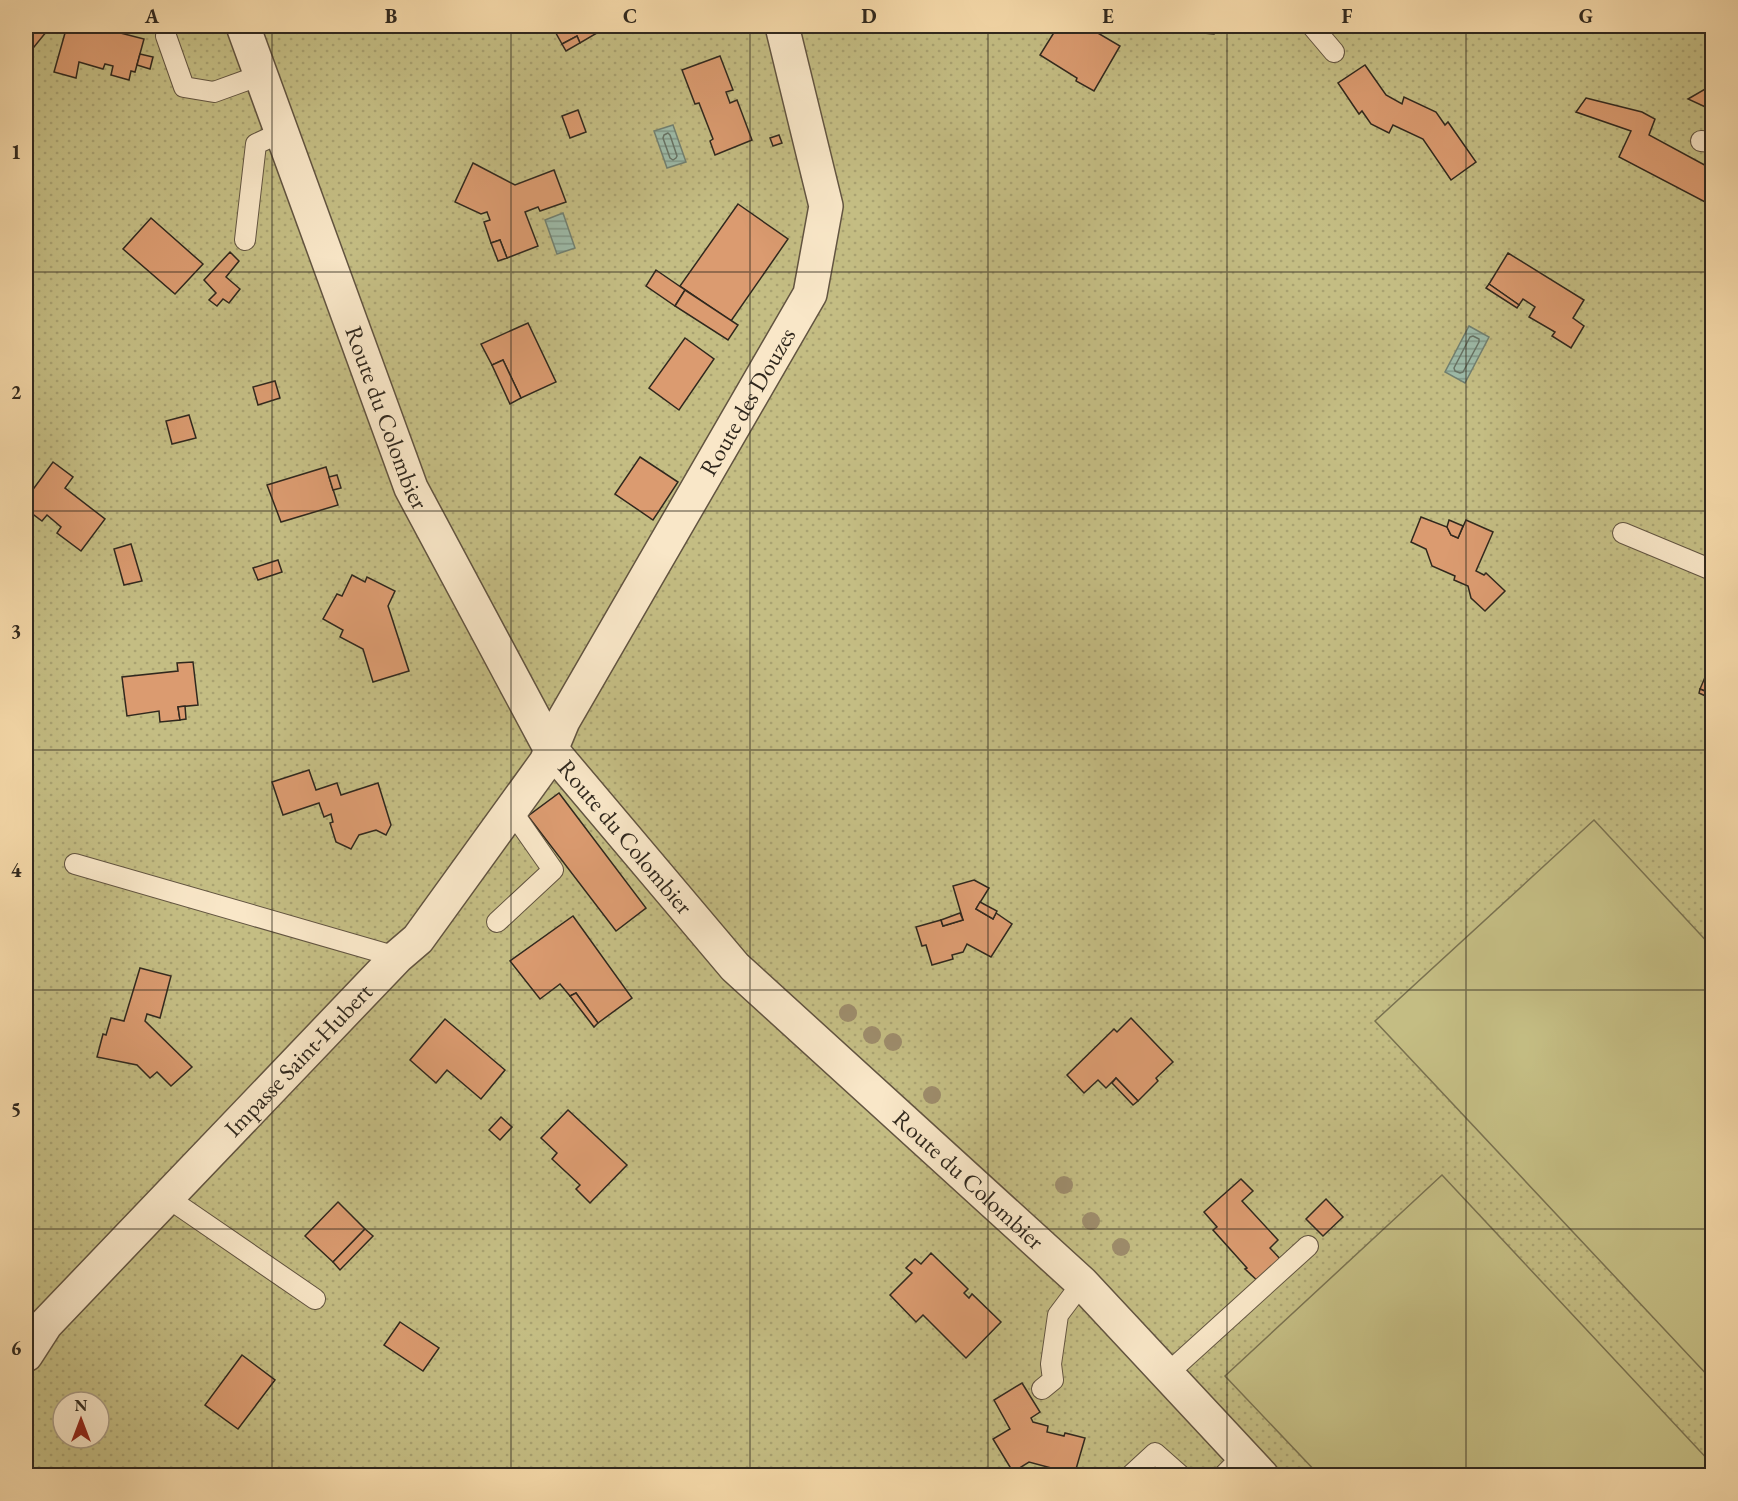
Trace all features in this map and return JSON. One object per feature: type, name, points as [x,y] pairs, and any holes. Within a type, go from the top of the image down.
[{"type":"street","name":"Route du Colombier","points":[[243,26],[411,488],[550,748],[735,967],[1082,1283],[1167,1374],[1242,1469]]},
{"type":"street","name":"Route des Douzes","points":[[550,748],[563,721],[810,294],[826,206],[782,26]]},
{"type":"street","name":"Impasse Saint-Hubert","points":[[26,1355],[46,1324],[397,957],[418,939],[546,762],[550,748]]},
{"type":"lane","points":[[1312,26],[1334,52]]},
{"type":"lane","points":[[166,36],[184,87],[214,92],[261,75]]},
{"type":"lane","points":[[245,240],[256,144],[282,132]]},
{"type":"lane","points":[[1623,533],[1713,570]]},
{"type":"lane","points":[[497,922],[553,870],[511,810]]},
{"type":"lane","points":[[75,864],[397,957]]},
{"type":"lane","points":[[168,1198],[315,1299]]},
{"type":"lane","points":[[1167,1374],[1308,1246]]},
{"type":"lane","points":[[1042,1389],[1053,1380],[1051,1364],[1058,1316],[1082,1283]]},
{"type":"lane","points":[[1130,1476],[1155,1453],[1181,1476]]},
{"type":"shaded area","points":[[26,26],[1712,26],[1712,1475],[26,1475]]},
{"type":"shaded area","points":[[1594,820],[1712,947],[1712,1376],[1710,1378],[1375,1021]]},
{"type":"shaded area","points":[[1442,1175],[1712,1464],[1712,1475],[1319,1475],[1225,1376]]},
{"type":"water","points":[[673,125],[686,162],[667,168],[654,131]]},
{"type":"water","points":[[563,213],[575,248],[557,254],[545,220]]},
{"type":"water","points":[[1469,326],[1489,337],[1465,383],[1445,372]]},
{"type":"building","points":[[38,26],[51,26],[34,47],[26,41]]},
{"type":"building","points":[[67,26],[92,32],[93,26],[144,39],[135,72],[131,71],[129,80],[111,75],[113,66],[105,64],[103,69],[79,62],[76,78],[54,72]]},
{"type":"building","points":[[552,26],[593,26],[597,33],[580,43],[577,36],[562,44]]},
{"type":"building","points":[[1058,26],[1086,26],[1120,46],[1094,91],[1040,55]]},
{"type":"building","points":[[1192,26],[1215,26],[1214,34],[1192,32]]},
{"type":"building","points":[[577,36],[580,43],[566,51],[562,44]]},
{"type":"building","points":[[140,54],[153,57],[150,69],[137,65]]},
{"type":"building","points":[[720,56],[733,90],[726,92],[730,103],[737,100],[752,140],[715,155],[710,141],[713,139],[699,103],[695,104],[682,70]]},
{"type":"building","points":[[1365,65],[1386,95],[1402,104],[1404,97],[1436,112],[1445,125],[1448,122],[1476,162],[1451,180],[1423,139],[1393,125],[1389,133],[1371,124],[1362,111],[1359,114],[1338,83]]},
{"type":"building","points":[[1712,85],[1712,110],[1688,99]]},
{"type":"building","points":[[1586,98],[1642,112],[1655,119],[1649,135],[1712,169],[1712,192],[1707,203],[1619,157],[1631,131],[1576,112]]},
{"type":"building","points":[[578,110],[586,132],[570,138],[562,116]]},
{"type":"building","points":[[779,135],[782,143],[773,146],[770,138]]},
{"type":"building","points":[[473,163],[515,185],[554,170],[566,202],[540,211],[538,207],[525,212],[538,246],[507,258],[500,240],[491,243],[484,222],[490,220],[487,212],[481,214],[455,202]]},
{"type":"building","points":[[738,204],[788,239],[731,321],[680,286]]},
{"type":"building","points":[[151,218],[203,264],[175,294],[123,249]]},
{"type":"building","points":[[500,240],[507,258],[498,261],[491,243]]},
{"type":"building","points":[[230,252],[239,261],[226,277],[240,289],[229,303],[223,299],[217,306],[209,300],[216,293],[204,280]]},
{"type":"building","points":[[1508,253],[1584,300],[1573,318],[1584,326],[1571,348],[1552,336],[1555,332],[1529,317],[1535,307],[1523,299],[1519,305],[1489,284]]},
{"type":"building","points":[[656,270],[685,290],[675,306],[646,286]]},
{"type":"building","points":[[1489,284],[1519,305],[1517,308],[1486,288]]},
{"type":"building","points":[[685,290],[738,325],[728,340],[675,306]]},
{"type":"building","points":[[528,323],[556,382],[521,398],[503,360],[492,365],[481,344]]},
{"type":"building","points":[[685,338],[714,359],[679,410],[649,388]]},
{"type":"building","points":[[503,360],[521,398],[510,404],[492,365]]},
{"type":"building","points":[[275,381],[280,398],[258,405],[253,387]]},
{"type":"building","points":[[189,415],[196,438],[172,444],[166,421]]},
{"type":"building","points":[[640,457],[678,482],[653,520],[615,494]]},
{"type":"building","points":[[53,462],[73,477],[65,488],[105,519],[81,551],[57,533],[61,527],[47,515],[42,521],[26,509],[26,499]]},
{"type":"building","points":[[326,467],[338,505],[281,522],[267,485]]},
{"type":"building","points":[[337,475],[341,488],[333,490],[329,477]]},
{"type":"building","points":[[1421,517],[1447,527],[1451,535],[1458,538],[1466,520],[1493,532],[1476,571],[1484,575],[1486,573],[1505,591],[1485,611],[1471,598],[1468,586],[1454,580],[1455,576],[1432,566],[1426,549],[1411,542]]},
{"type":"building","points":[[1449,520],[1463,526],[1458,538],[1451,535],[1447,527]]},
{"type":"building","points":[[131,544],[142,581],[124,585],[114,549]]},
{"type":"building","points":[[278,560],[282,572],[258,580],[253,568]]},
{"type":"building","points":[[352,575],[365,582],[367,577],[395,591],[388,606],[409,671],[373,682],[363,649],[340,637],[343,630],[323,619],[337,594],[342,596]]},
{"type":"building","points":[[1712,659],[1712,678],[1706,675]]},
{"type":"building","points":[[193,662],[198,705],[178,707],[180,720],[160,722],[159,711],[127,716],[122,677],[178,671],[177,663]]},
{"type":"building","points":[[1706,675],[1712,678],[1712,694],[1700,689]]},
{"type":"building","points":[[1700,689],[1712,694],[1712,699],[1699,693]]},
{"type":"building","points":[[185,706],[186,719],[180,720],[178,707]]},
{"type":"building","points":[[309,770],[316,790],[337,783],[341,795],[378,783],[391,825],[386,835],[376,830],[359,835],[351,849],[336,842],[330,823],[333,822],[331,814],[324,817],[319,803],[283,815],[272,782]]},
{"type":"building","points":[[559,793],[646,908],[616,931],[528,816]]},
{"type":"building","points":[[974,880],[989,888],[976,909],[993,919],[996,913],[1012,924],[991,957],[967,944],[963,952],[952,955],[953,959],[932,965],[926,945],[922,946],[916,927],[941,920],[943,926],[963,920],[953,886]]},
{"type":"building","points":[[980,902],[997,911],[993,919],[976,909]]},
{"type":"building","points":[[960,913],[963,920],[943,926],[941,920]]},
{"type":"building","points":[[573,916],[632,998],[598,1023],[576,993],[570,996],[560,984],[540,999],[510,961]]},
{"type":"building","points":[[140,968],[171,976],[160,1018],[147,1014],[145,1021],[192,1067],[171,1086],[157,1072],[150,1078],[137,1065],[97,1057],[103,1034],[106,1035],[111,1018],[124,1021]]},
{"type":"building","points":[[576,993],[598,1023],[594,1027],[570,996]]},
{"type":"building","points":[[1131,1018],[1173,1062],[1156,1078],[1158,1081],[1138,1101],[1116,1078],[1106,1088],[1098,1080],[1084,1093],[1067,1075],[1114,1029],[1117,1032]]},
{"type":"building","points":[[445,1019],[505,1070],[481,1099],[447,1070],[436,1083],[410,1060]]},
{"type":"building","points":[[1116,1078],[1138,1101],[1133,1105],[1112,1083]]},
{"type":"building","points":[[568,1110],[627,1165],[590,1203],[576,1189],[580,1185],[552,1159],[557,1153],[541,1138]]},
{"type":"building","points":[[501,1117],[512,1127],[500,1140],[489,1130]]},
{"type":"building","points":[[1241,1179],[1253,1191],[1242,1201],[1278,1240],[1270,1248],[1283,1262],[1262,1285],[1245,1269],[1247,1268],[1213,1230],[1217,1227],[1204,1212]]},
{"type":"building","points":[[1326,1199],[1343,1217],[1323,1236],[1306,1219]]},
{"type":"building","points":[[338,1202],[365,1229],[333,1262],[305,1236]]},
{"type":"building","points":[[365,1229],[373,1236],[340,1270],[333,1262]]},
{"type":"building","points":[[931,1253],[968,1289],[964,1293],[969,1298],[972,1294],[1001,1322],[966,1358],[923,1315],[916,1322],[890,1295],[912,1273],[906,1268],[915,1259],[921,1264]]},
{"type":"building","points":[[400,1322],[439,1348],[423,1371],[384,1345]]},
{"type":"building","points":[[242,1355],[275,1380],[238,1429],[205,1405]]},
{"type":"building","points":[[1022,1383],[1040,1412],[1031,1418],[1033,1422],[1048,1426],[1047,1432],[1064,1436],[1065,1433],[1085,1438],[1074,1476],[1062,1476],[1053,1473],[1055,1469],[1029,1462],[1013,1472],[993,1439],[1010,1429],[994,1400]]}]
